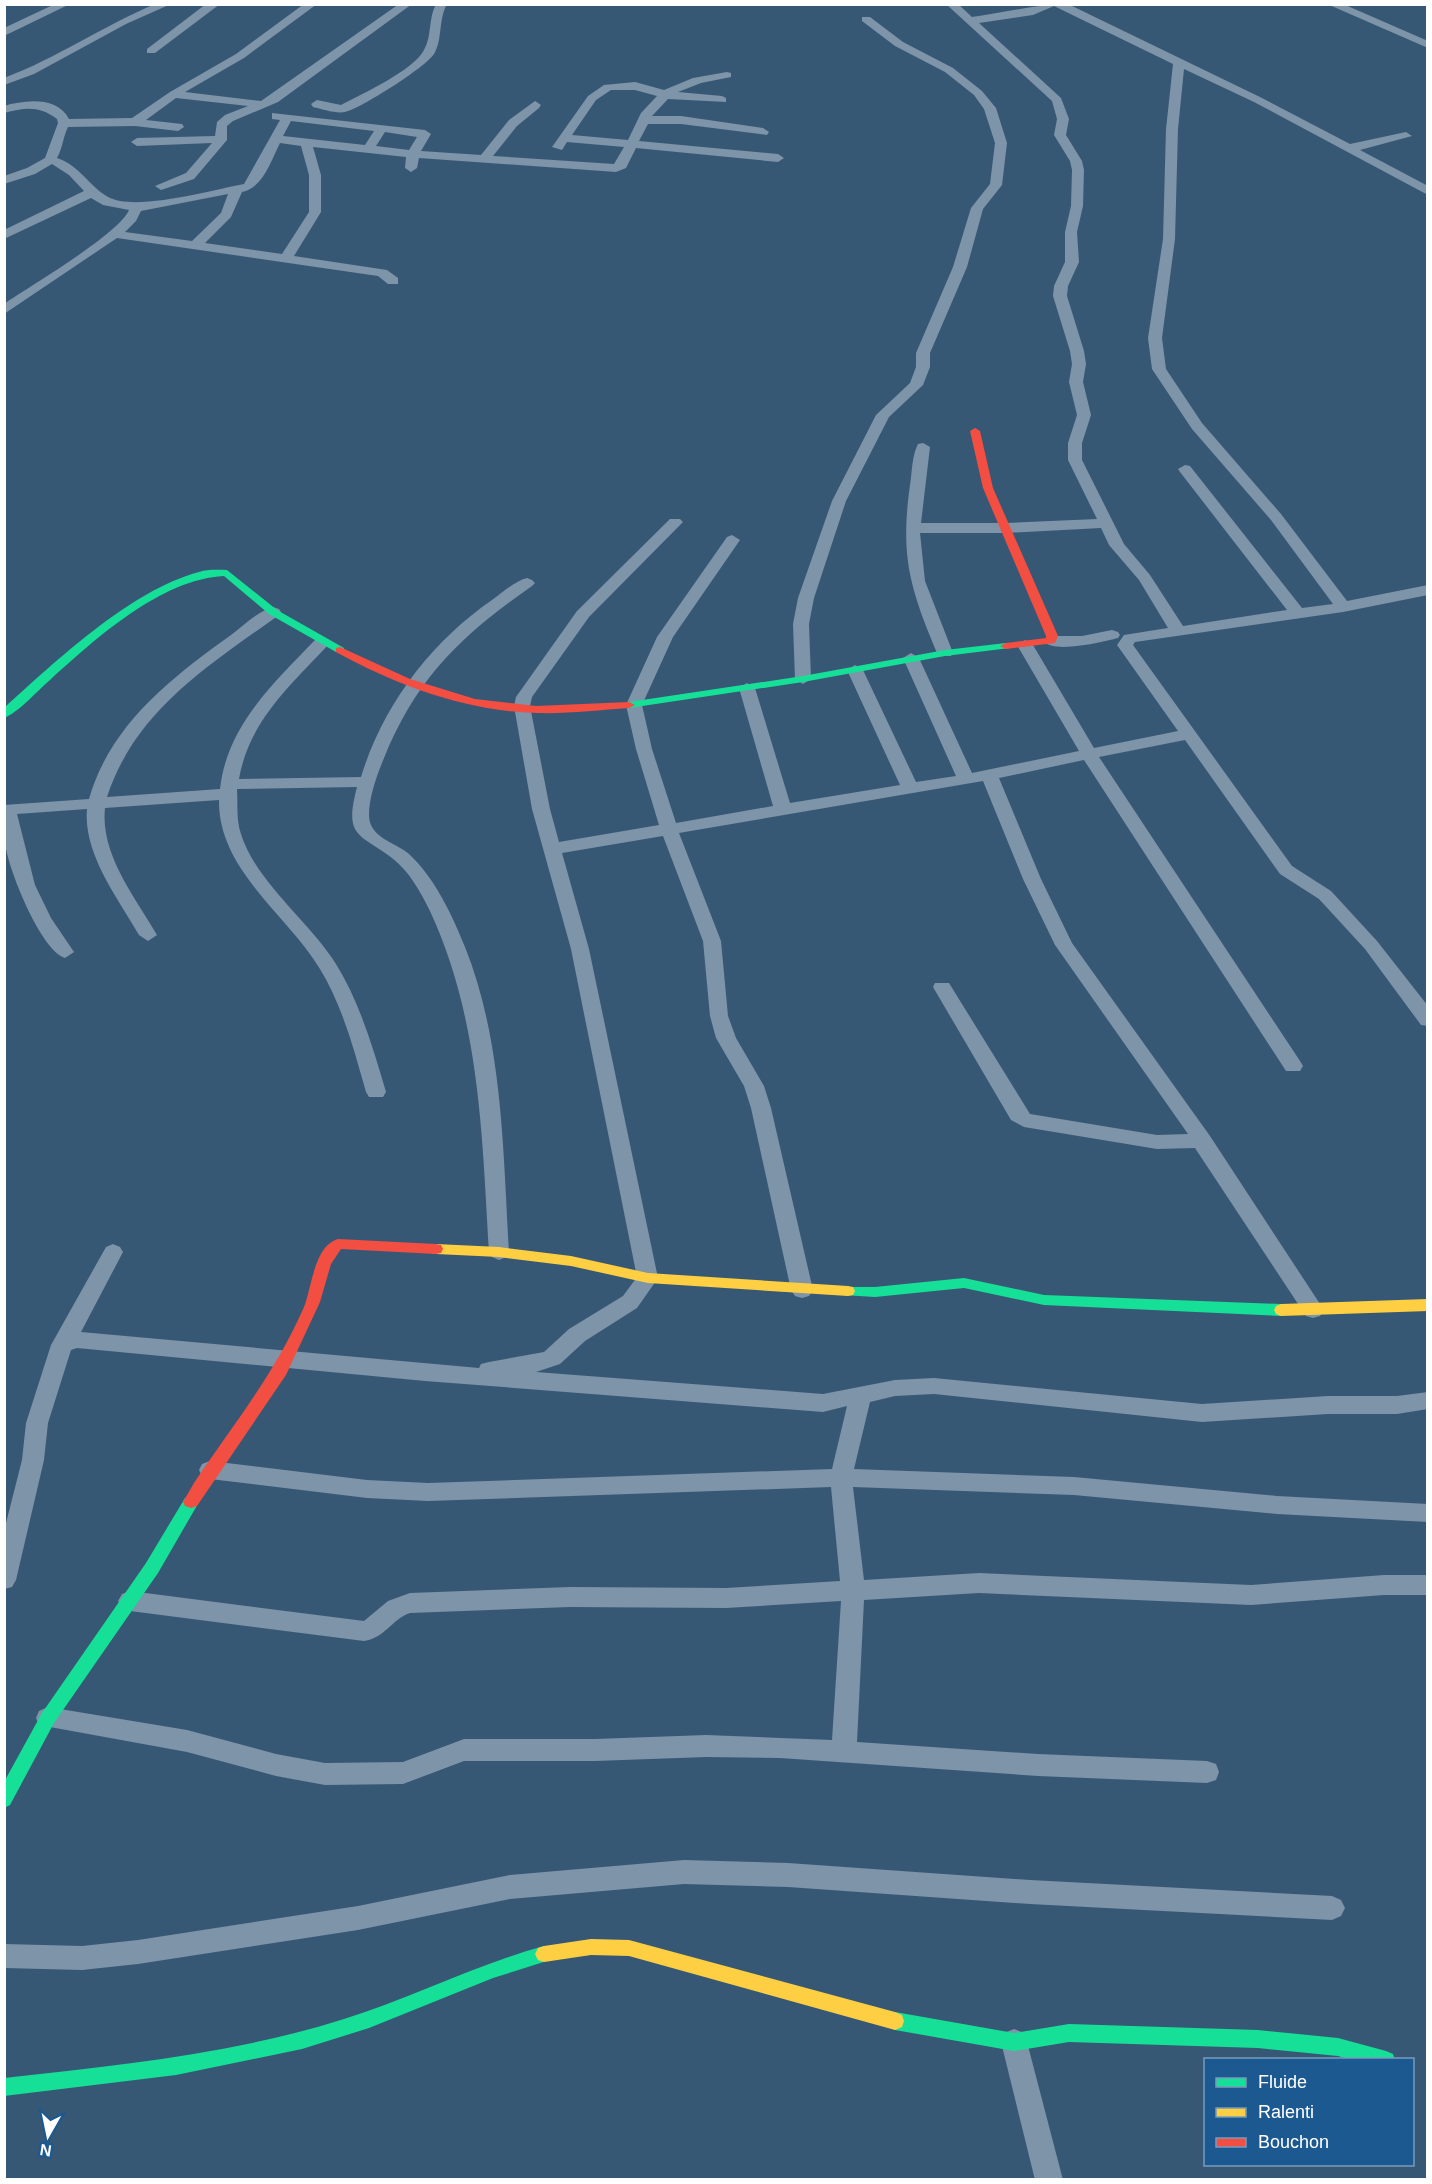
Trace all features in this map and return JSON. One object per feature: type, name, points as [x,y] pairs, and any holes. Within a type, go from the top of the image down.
[{"type":"street","points":[[4,33],[65,4]]},
{"type":"street","points":[[4,82],[30,72],[122,22],[166,4]]},
{"type":"street","points":[[151,51],[197,14],[215,4]]},
{"type":"street","points":[[135,122],[174,94],[240,56],[312,4]]},
{"type":"street","points":[[161,186],[190,176],[221,140],[224,122],[269,103],[407,4]]},
{"type":"street","points":[[327,121],[422,62],[433,42],[435,21],[442,4]]},
{"type":"street","points":[[951,4],[1057,100],[1062,110],[1060,135],[1076,161],[1078,170],[1077,207],[1071,232],[1072,262],[1061,286],[1060,296],[1077,351],[1079,364],[1076,382],[1084,415],[1073,453],[1092,497],[1118,545],[1145,578],[1177,629]]},
{"type":"street","points":[[1018,4],[1033,12]]},
{"type":"street","points":[[969,21],[1033,12],[1050,4]]},
{"type":"street","points":[[1058,4],[1258,100],[1428,191]]},
{"type":"street","points":[[1332,4],[1428,45]]},
{"type":"street","points":[[803,679],[801,624],[806,598],[839,501],[883,415],[916,385],[923,367],[923,353],[960,267],[977,208],[996,184],[1001,143],[990,108],[978,93],[949,70],[898,44],[866,19]]},
{"type":"street","points":[[1179,63],[1172,129],[1169,239],[1155,338],[1159,369],[1197,426],[1283,526],[1343,607]]},
{"type":"street","points":[[274,139],[413,154],[619,167],[633,145],[651,108],[686,84],[728,75]]},
{"type":"street","points":[[550,162],[563,138],[592,98],[609,87],[635,86],[668,95],[722,100]]},
{"type":"street","points":[[174,94],[216,101],[269,103]]},
{"type":"street","points":[[4,110],[32,103],[44,104],[62,117],[64,123],[50,160],[31,171],[4,180]]},
{"type":"street","points":[[318,104],[343,110]]},
{"type":"street","points":[[486,157],[513,123],[535,105]]},
{"type":"street","points":[[250,111],[287,118],[424,134],[413,154],[411,168]]},
{"type":"street","points":[[50,160],[60,163],[82,181],[92,193],[107,202],[135,208],[236,191],[252,185],[287,118]]},
{"type":"street","points":[[645,120],[681,120],[763,132]]},
{"type":"street","points":[[64,123],[135,122],[178,127]]},
{"type":"street","points":[[369,148],[382,128]]},
{"type":"street","points":[[1350,148],[1406,136]]},
{"type":"street","points":[[137,142],[202,138],[221,140]]},
{"type":"street","points":[[563,138],[778,158]]},
{"type":"street","points":[[286,258],[315,212],[315,175],[306,142]]},
{"type":"street","points":[[196,245],[228,214],[236,191]]},
{"type":"street","points":[[4,235],[74,199],[92,193]]},
{"type":"street","points":[[4,310],[116,234],[132,218],[135,208]]},
{"type":"street","points":[[116,234],[382,273],[393,281]]},
{"type":"street","points":[[975,430],[985,477],[1052,636],[1051,641]]},
{"type":"street","points":[[923,447],[915,528],[914,569],[920,591],[945,653]]},
{"type":"street","points":[[1185,469],[1299,614]]},
{"type":"street","points":[[463,1376],[516,1365],[535,1365],[552,1359],[577,1335],[630,1302],[648,1278],[580,949],[541,809],[523,709],[524,697],[583,614],[675,522]]},
{"type":"street","points":[[915,528],[1006,528],[1106,523]]},
{"type":"street","points":[[732,540],[665,637],[634,705],[669,830],[712,941],[719,1016],[726,1038],[753,1086],[761,1108],[802,1290]]},
{"type":"street","points":[[4,715],[86,641],[113,622],[138,606],[187,582],[216,573],[227,573],[273,612],[380,673],[413,687],[442,695],[523,709],[634,705],[803,679],[945,653],[1051,641],[1082,641],[1112,635]]},
{"type":"street","points":[[499,1252],[485,1068],[460,963],[438,909],[407,861],[374,842],[364,831],[360,815],[368,782],[386,735],[413,687],[458,634],[527,582]]},
{"type":"street","points":[[1428,590],[1299,614],[1177,629],[1130,638],[1125,645],[1286,870],[1325,895],[1371,945],[1428,1020]]},
{"type":"street","points":[[148,935],[104,855],[96,831],[96,805],[103,775],[118,746],[136,722],[152,706],[273,612]]},
{"type":"street","points":[[322,642],[263,706],[249,725],[231,775],[228,821],[238,849],[327,964],[344,994],[376,1092]]},
{"type":"street","points":[[1024,645],[1088,753],[1293,1066]]},
{"type":"street","points":[[911,658],[966,779]]},
{"type":"street","points":[[855,670],[910,787]]},
{"type":"street","points":[[747,688],[783,810]]},
{"type":"street","points":[[552,849],[966,779],[1088,753],[1191,735]]},
{"type":"street","points":[[989,774],[1032,879],[1064,945],[1203,1138],[1202,1143],[1312,1310]]},
{"type":"street","points":[[65,952],[28,897],[13,848],[6,810],[96,805],[229,789],[368,782]]},
{"type":"street","points":[[942,987],[1018,1115],[1024,1120],[1157,1142],[1202,1143]]},
{"type":"street","points":[[4,1800],[48,1719],[130,1601],[210,1470],[267,1393],[286,1360],[314,1299],[326,1256],[334,1246],[344,1244],[499,1252],[571,1261],[648,1278],[802,1290],[875,1292],[964,1283],[1044,1300],[1175,1308],[1312,1310],[1428,1305]]},
{"type":"street","points":[[4,1580],[33,1460],[40,1410],[62,1346],[113,1252]]},
{"type":"street","points":[[65,1343],[76,1340],[463,1376],[823,1403],[895,1388],[934,1386],[1202,1413],[1328,1405],[1397,1405],[1428,1400]]},
{"type":"street","points":[[844,1750],[853,1590],[841,1478],[861,1395]]},
{"type":"street","points":[[210,1470],[367,1489],[428,1492],[841,1478],[1074,1486],[1277,1505],[1428,1513]]},
{"type":"street","points":[[130,1601],[364,1631],[372,1630],[396,1608],[410,1603],[570,1598],[726,1598],[979,1583],[1280,1595],[1384,1585],[1428,1585]]},
{"type":"street","points":[[48,1719],[187,1741],[276,1765],[325,1774],[403,1773],[464,1750],[595,1750],[706,1746],[844,1750],[1038,1765],[1207,1772]]},
{"type":"street","points":[[4,1956],[82,1958],[138,1952],[358,1918],[456,1896],[510,1887],[684,1872],[788,1875],[1042,1893],[1332,1908]]},
{"type":"street","points":[[4,2087],[165,2068],[264,2050],[345,2028],[515,1961],[600,1945],[629,1948],[894,2021],[1014,2042],[1068,2033],[1258,2039],[1338,2047],[1379,2058]]},
{"type":"street","points":[[1014,2042],[1050,2180]]},
{"type":"traffic: fast","points":[[4,715],[77,650],[109,625],[173,585],[202,574],[227,573],[273,612],[340,650]]},
{"type":"traffic: fast","points":[[629,705],[803,679],[945,653],[1006,646]]},
{"type":"traffic: fast","points":[[848,1291],[875,1292],[964,1283],[1044,1300],[1281,1310]]},
{"type":"traffic: fast","points":[[4,1800],[48,1718],[152,1568],[191,1502]]},
{"type":"traffic: fast","points":[[4,2087],[176,2066],[302,2040],[344,2028],[468,1979],[544,1954]]},
{"type":"traffic: fast","points":[[895,2021],[1014,2042],[1069,2033],[1258,2039],[1338,2047],[1379,2058]]},
{"type":"traffic: slow","points":[[436,1249],[499,1252],[571,1261],[648,1278],[848,1291]]},
{"type":"traffic: slow","points":[[1281,1310],[1428,1305]]},
{"type":"traffic: slow","points":[[544,1954],[591,1947],[629,1948],[895,2021]]},
{"type":"traffic: jam","points":[[975,431],[988,488],[1052,636],[1051,641],[1006,646]]},
{"type":"traffic: jam","points":[[340,650],[383,672],[428,690],[475,702],[536,710],[629,705]]},
{"type":"traffic: jam","points":[[191,1502],[258,1406],[280,1370],[298,1337],[313,1302],[324,1264],[332,1250],[338,1244],[436,1249]]}]
